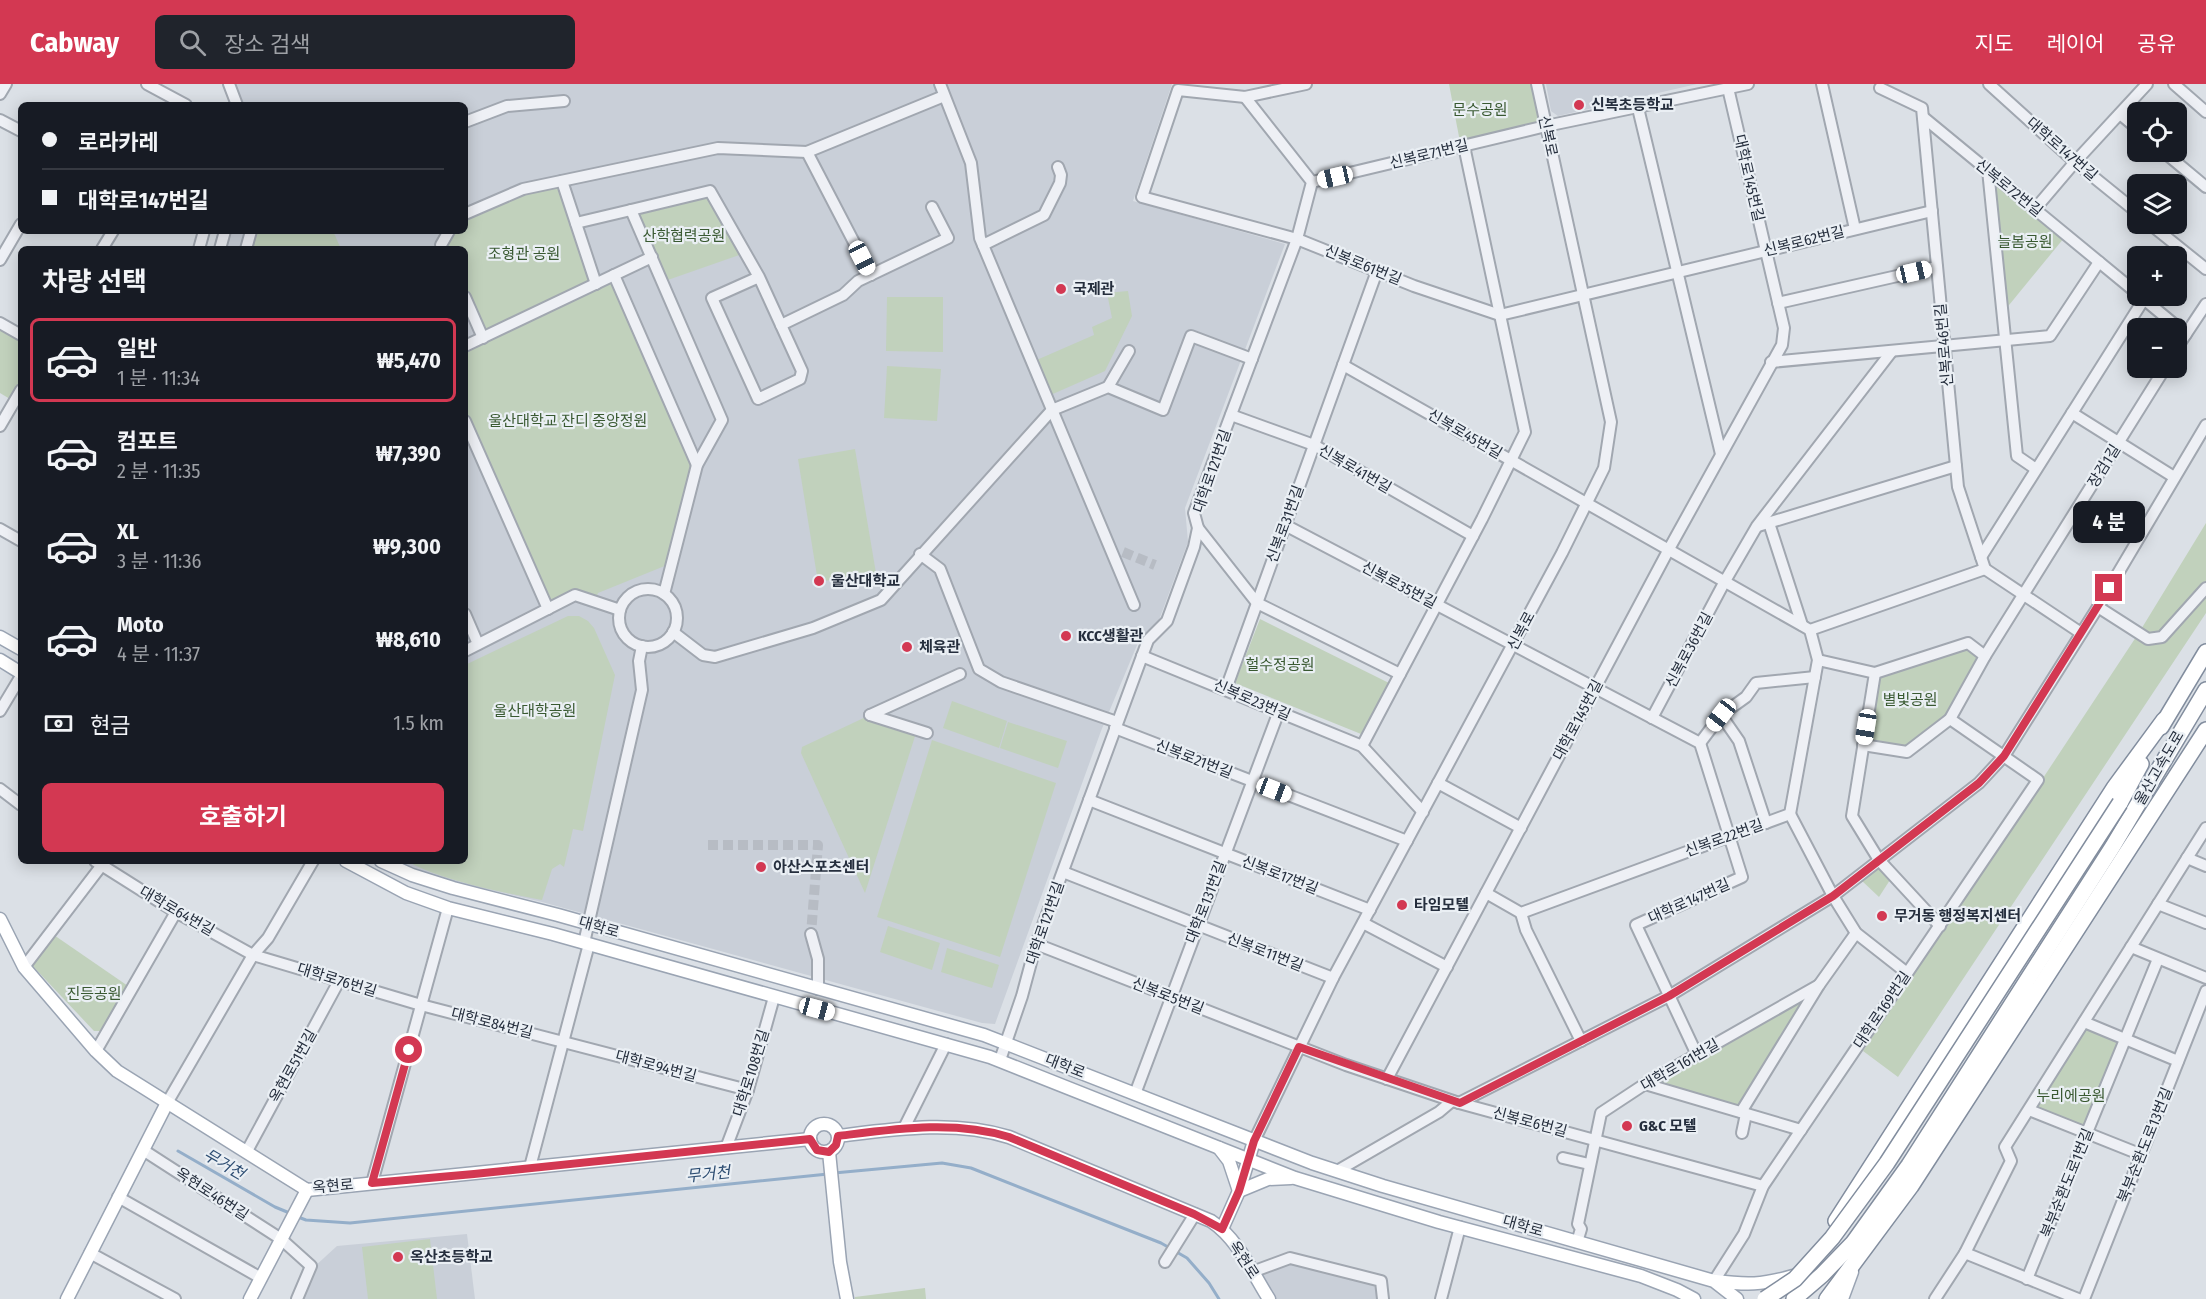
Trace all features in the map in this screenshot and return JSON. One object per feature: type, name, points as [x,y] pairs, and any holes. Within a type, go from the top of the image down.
[{"type":"highway","name":"울산고속도로","points":[[1766,1299],[1795,1278],[1832,1238],[1887,1163],[2120,803],[2164,720],[2206,652]]},
{"type":"highway","name":"울산고속도로","points":[[1794,1299],[1822,1275],[1853,1243],[1881,1207],[2113,846],[2206,690]]},
{"type":"highway","points":[[1782,1299],[1793,1276],[1845,1208],[2107,797],[2164,720]]},
{"type":"highway","points":[[2115,869],[2143,816],[2181,730]]},
{"type":"highway","points":[[1827,1299],[1911,1186],[2206,730]]},
{"type":"main road","points":[[0,637],[18,647]]},
{"type":"main road","points":[[0,660],[18,672]]},
{"type":"main road","name":"대학로","points":[[352,864],[406,893],[448,908],[586,944],[1000,1060],[1295,1178],[1460,1227],[1641,1276],[1694,1299]]},
{"type":"main road","name":"대학로","points":[[388,864],[412,875],[1006,1042],[1254,1141],[1337,1171],[1714,1281],[1737,1299]]},
{"type":"main road","points":[[509,923],[528,925],[537,921],[531,912],[514,904]]},
{"type":"main road","name":"옥현로","points":[[0,919],[24,967],[96,1051],[117,1071],[307,1190],[810,1139]]},
{"type":"main road","points":[[665,966],[642,956],[640,949],[645,944],[671,947]]},
{"type":"main road","points":[[66,1299],[167,1104]]},
{"type":"main road","points":[[829,1156],[817,1150],[810,1139],[812,1129],[825,1123],[834,1127],[838,1136],[836,1145],[829,1156],[840,1262],[847,1299]]},
{"type":"main road","name":"옥현로","points":[[838,1136],[904,1128],[969,1129],[991,1131],[1050,1153],[1195,1214],[1222,1229],[1269,1299]]},
{"type":"main road","points":[[1222,1229],[1239,1191],[1254,1141]]},
{"type":"main road","points":[[1218,1147],[1229,1161],[1239,1191]]},
{"type":"main road","points":[[1239,1191],[1268,1179],[1295,1178]]},
{"type":"main road","points":[[250,1299],[307,1190]]},
{"type":"main road","points":[[1842,1299],[1860,1256]]},
{"type":"main road","points":[[1714,1281],[1748,1285],[1769,1283],[1793,1276]]},
{"type":"main road","points":[[1660,1283],[1667,1288],[1674,1299]]},
{"type":"street","points":[[0,94],[6,84]]},
{"type":"street","points":[[147,84],[180,102]]},
{"type":"street","points":[[229,84],[236,102]]},
{"type":"street","points":[[940,84],[971,163],[980,238],[1134,605]]},
{"type":"street","points":[[1306,84],[1245,97],[1312,182]]},
{"type":"street","name":"신복로","points":[[1254,1141],[1333,978],[1513,645],[1604,468],[1611,422],[1537,84]]},
{"type":"street","points":[[1546,126],[1748,84]]},
{"type":"street","points":[[1822,84],[1855,229]]},
{"type":"street","name":"신복로72번길","points":[[1868,84],[1882,86],[1922,108],[1923,117],[2127,285]]},
{"type":"street","name":"대학로147번길","points":[[1989,84],[2075,162],[2127,204]]},
{"type":"street","points":[[2035,209],[2147,84]]},
{"type":"street","points":[[2174,84],[2206,112]]},
{"type":"street","name":"대학로145번길","points":[[1387,1079],[1669,549],[1782,345],[1784,328],[1728,88]]},
{"type":"street","name":"신복로61번길","points":[[1245,97],[1178,90],[1142,197],[1297,239],[1377,271],[1500,315]]},
{"type":"street","points":[[468,213],[523,189],[718,148],[807,152],[944,96]]},
{"type":"street","points":[[468,121],[507,106],[564,101]]},
{"type":"street","points":[[1638,108],[1721,454]]},
{"type":"street","points":[[2120,114],[2127,120]]},
{"type":"street","name":"신복로46번길","points":[[1923,117],[1958,487],[1985,568]]},
{"type":"street","points":[[0,120],[18,129]]},
{"type":"street","name":"신복로71번길","points":[[1312,182],[1546,126]]},
{"type":"street","points":[[1362,746],[1525,432],[1464,146]]},
{"type":"street","points":[[807,152],[871,274]]},
{"type":"street","points":[[2176,162],[2206,187]]},
{"type":"street","points":[[983,245],[1044,215],[1060,183],[1061,175],[1058,167]]},
{"type":"street","points":[[1988,170],[2017,456],[2036,469]]},
{"type":"street","points":[[562,181],[596,284]]},
{"type":"street","name":"대학로121번길","points":[[1000,1060],[1036,944],[1148,640],[1167,621],[1194,547],[1198,528],[1194,513],[1297,239],[1312,182]]},
{"type":"street","points":[[576,223],[710,191],[759,277],[802,371],[800,379],[758,399],[712,298],[759,277]]},
{"type":"street","points":[[781,325],[843,295],[858,281],[871,274],[948,238],[932,207]]},
{"type":"street","points":[[631,210],[722,420],[697,465],[664,594]]},
{"type":"street","name":"신복로62번길","points":[[1583,296],[1932,211]]},
{"type":"street","points":[[0,261],[18,229]]},
{"type":"street","points":[[2162,234],[2206,269]]},
{"type":"street","points":[[468,345],[652,257]]},
{"type":"street","points":[[1772,362],[2050,336],[2099,262]]},
{"type":"street","points":[[1778,303],[1937,267]]},
{"type":"street","name":"신복로31번길","points":[[1226,689],[1377,271]]},
{"type":"street","points":[[614,275],[697,465]]},
{"type":"street","points":[[1500,315],[1583,296]]},
{"type":"street","points":[[468,304],[483,338]]},
{"type":"street","points":[[2187,332],[2206,304]]},
{"type":"street","points":[[1981,557],[2072,413],[2134,306]]},
{"type":"street","name":"신복로72번길","points":[[2152,306],[2167,318]]},
{"type":"street","points":[[0,323],[18,333]]},
{"type":"street","points":[[1108,387],[1163,410],[1191,336],[1252,359]]},
{"type":"street","points":[[673,632],[703,655],[715,657],[813,628],[880,600],[1052,410],[1108,387],[1129,351]]},
{"type":"street","points":[[1725,581],[1757,526],[1892,351]]},
{"type":"street","name":"신복로45번길","points":[[1343,365],[1587,503]]},
{"type":"street","name":"장검1길","points":[[2024,595],[2159,378]]},
{"type":"street","points":[[0,426],[18,395]]},
{"type":"street","points":[[2072,413],[2174,477]]},
{"type":"street","name":"신복로41번길","points":[[1231,415],[1314,445],[1473,536]]},
{"type":"street","points":[[1337,1171],[1456,1102],[1669,996],[1833,896],[1979,783],[2004,756],[2098,607],[2206,425]]},
{"type":"street","points":[[468,428],[548,609]]},
{"type":"street","points":[[1757,526],[1956,466]]},
{"type":"street","points":[[1587,503],[1806,627],[1985,568],[2081,633]]},
{"type":"street","points":[[1769,523],[1818,660],[1790,814],[1833,896],[1856,933],[1907,973]]},
{"type":"street","name":"신복로35번길","points":[[1285,525],[1513,645]]},
{"type":"street","points":[[1198,528],[1257,603],[1400,674]]},
{"type":"street","points":[[0,529],[18,539]]},
{"type":"street","points":[[1110,547],[1123,552]]},
{"type":"street","name":"신복로21번길","points":[[920,554],[940,569],[979,669],[1001,682],[1116,725],[1252,782],[1407,841]]},
{"type":"street","name":"신복로36번길","points":[[1652,718],[1725,581]]},
{"type":"street","points":[[2098,607],[2148,639],[2162,637],[2206,588]]},
{"type":"street","points":[[646,589],[664,594],[672,602],[675,610],[677,619],[673,632],[664,642],[656,646],[642,646],[630,641],[620,625],[620,610],[628,597],[646,589]]},
{"type":"street","points":[[468,649],[575,595],[620,610]]},
{"type":"street","points":[[1863,745],[1907,752],[1950,718],[1985,656],[2024,595]]},
{"type":"street","points":[[468,621],[478,644]]},
{"type":"street","points":[[1818,660],[1875,673],[1968,644],[1985,656]]},
{"type":"street","points":[[1513,645],[1700,743],[1729,836]]},
{"type":"street","points":[[530,1167],[586,944],[588,924],[642,690],[639,661],[642,646]]},
{"type":"street","name":"신복로23번길","points":[[1142,656],[1362,746],[1423,812]]},
{"type":"street","points":[[1875,673],[1852,816],[1879,860],[1940,927]]},
{"type":"street","points":[[927,733],[870,715],[960,674]]},
{"type":"street","points":[[1700,743],[1721,715],[1746,697],[1756,684],[1815,677]]},
{"type":"street","points":[[0,711],[18,679]]},
{"type":"street","name":"대학로131번길","points":[[1135,1094],[1279,711]]},
{"type":"street","points":[[1721,715],[1739,741],[1766,823]]},
{"type":"street","points":[[1950,718],[2004,756]]},
{"type":"street","name":"대학로169번길","points":[[1714,1281],[1744,1234],[1763,1186],[2038,780],[2004,756]]},
{"type":"street","points":[[1438,783],[1521,828]]},
{"type":"street","points":[[0,789],[18,803]]},
{"type":"street","name":"신복로17번길","points":[[1089,800],[1370,910]]},
{"type":"street","name":"신복로22번길","points":[[1521,913],[1790,814]]},
{"type":"street","points":[[1935,1299],[1965,1253],[2011,1161],[2006,1147],[2206,828]]},
{"type":"street","name":"대학로147번길","points":[[1669,996],[1636,925],[1742,877],[1729,836]]},
{"type":"street","points":[[2187,858],[2206,866]]},
{"type":"street","name":"대학로64번길","points":[[24,967],[100,864]]},
{"type":"street","name":"대학로64번길","points":[[103,864],[176,912],[254,955]]},
{"type":"street","points":[[167,1104],[254,955],[268,938],[311,864]]},
{"type":"street","name":"신복로11번길","points":[[1063,872],[1333,978]]},
{"type":"street","points":[[1486,893],[1521,913],[1526,930],[1581,1041]]},
{"type":"street","points":[[2158,904],[2206,923]]},
{"type":"street","points":[[372,1183],[448,908]]},
{"type":"street","points":[[96,1051],[176,912]]},
{"type":"street","points":[[1363,923],[1447,967]]},
{"type":"street","name":"대학로161번길","points":[[1577,1242],[1581,1229],[1578,1224],[1589,1164],[1601,1113],[1645,1084],[1819,985],[1856,933]]},
{"type":"street","points":[[811,934],[818,958],[818,988]]},
{"type":"street","name":"신복로5번길","points":[[1036,944],[1299,1047]]},
{"type":"street","points":[[2131,947],[2206,978]]},
{"type":"street","name":"대학로76번길","points":[[254,955],[422,1005]]},
{"type":"street","name":"북부순환도로1번길","points":[[2027,1279],[2158,959]]},
{"type":"street","name":"옥현로51번길","points":[[247,1151],[339,981]]},
{"type":"street","points":[[1742,1133],[1743,1113],[1819,985]]},
{"type":"street","name":"북부순환도로13번길","points":[[2084,1299],[2206,991]]},
{"type":"street","points":[[1669,996],[1697,1055]]},
{"type":"street","name":"대학로108번길","points":[[726,1148],[748,1090],[774,997]]},
{"type":"street","name":"대학로84번길","points":[[422,1005],[563,1041]]},
{"type":"street","points":[[2084,1022],[2178,1061]]},
{"type":"street","name":"대학로94번길","points":[[563,1041],[748,1090]]},
{"type":"street","points":[[904,1128],[946,1044]]},
{"type":"street","name":"신복로6번길","points":[[1299,1047],[1456,1102],[1763,1186]]},
{"type":"street","points":[[1645,1084],[1801,1130]]},
{"type":"street","points":[[2029,1110],[2142,1155]]},
{"type":"street","name":"옥현로46번길","points":[[143,1150],[281,1239],[311,1266],[297,1299]]},
{"type":"street","points":[[1563,1158],[1589,1164]]},
{"type":"street","points":[[118,1197],[261,1278]]},
{"type":"street","points":[[1165,1262],[1195,1214]]},
{"type":"street","points":[[1441,1299],[1460,1227]]},
{"type":"street","points":[[90,1253],[176,1299]]},
{"type":"street","points":[[1965,1253],[2078,1299]]},
{"type":"street","points":[[1252,1272],[1290,1258],[1381,1281],[1383,1299]]},
{"type":"shaded area","name":"울산대학교","points":[[222,84],[1172,84],[1133,201],[1285,244],[1185,508],[1188,542],[1159,620],[1140,638],[1101,731],[995,1024],[982,1023],[542,902],[423,874],[404,864],[468,864],[468,246],[214,246],[217,234],[468,234],[468,102],[229,102]]},
{"type":"shaded area","name":"신복초등학교","points":[[1546,84],[1697,84],[1558,116],[1551,111]]},
{"type":"shaded area","name":"옥산초등학교","points":[[467,1234],[475,1299],[301,1299],[313,1268],[337,1246]]},
{"type":"shaded area","points":[[1293,1261],[1377,1283],[1380,1299],[1271,1299],[1258,1274]]},
{"type":"green space","name":"문수공원","points":[[1449,84],[1531,84],[1539,122],[1460,142]]},
{"type":"green space","name":"늘봄공원","points":[[1993,179],[2064,238],[2005,310]]},
{"type":"green space","name":"조형관 공원","points":[[561,185],[593,283],[485,333],[468,296],[468,246],[445,245],[450,234],[468,234],[468,217],[525,192]]},
{"type":"green space","name":"산학협력공원","points":[[710,191],[745,253],[662,282],[631,210]]},
{"type":"green space","points":[[250,234],[334,234],[340,246],[247,246]]},
{"type":"green space","name":"울산대학교 잔디 중앙정원","points":[[614,275],[697,465],[672,563],[598,593],[595,602],[575,595],[548,609],[468,428],[468,345]]},
{"type":"green space","points":[[1128,291],[1132,316],[1105,371],[1046,397],[1032,362],[1094,335],[1092,327],[1112,318],[1107,293]]},
{"type":"green space","points":[[887,297],[943,297],[943,352],[886,351]]},
{"type":"green space","points":[[0,328],[18,338],[18,386],[10,399],[0,393]]},
{"type":"green space","points":[[887,366],[941,369],[937,421],[884,418]]},
{"type":"green space","points":[[855,449],[876,573],[818,582],[798,459]]},
{"type":"green space","points":[[2206,523],[2206,613],[1898,1077],[1863,1051],[2140,631]]},
{"type":"green space","name":"울산대학공원","points":[[568,616],[579,616],[594,628],[615,675],[583,831],[573,829],[564,867],[560,864],[552,869],[542,900],[455,880],[413,864],[468,864],[468,664]]},
{"type":"green space","name":"헐수정공원","points":[[1260,619],[1389,683],[1361,734],[1235,683]]},
{"type":"green space","name":"별빛공원","points":[[1967,648],[1978,657],[1978,661],[1944,717],[1906,748],[1868,743],[1879,675]]},
{"type":"green space","points":[[952,701],[1007,721],[999,748],[943,728]]},
{"type":"green space","points":[[870,715],[917,730],[865,893],[801,753],[802,747]]},
{"type":"green space","points":[[1008,722],[1067,741],[1058,768],[1000,748]]},
{"type":"green space","points":[[932,740],[1056,783],[1000,957],[877,917]]},
{"type":"green space","points":[[1878,866],[1890,880],[1879,897],[1861,880]]},
{"type":"green space","points":[[888,926],[940,943],[932,970],[880,952]]},
{"type":"green space","name":"진등공원","points":[[51,933],[128,986],[100,1031],[94,1031],[29,962]]},
{"type":"green space","points":[[947,948],[999,965],[992,988],[941,972]]},
{"type":"green space","points":[[1819,985],[1741,1112],[1645,1084]]},
{"type":"green space","name":"누리에공원","points":[[2084,1022],[2126,1039],[2087,1133],[2029,1110]]},
{"type":"green space","points":[[430,1239],[437,1299],[368,1299],[362,1247]]},
{"type":"green space","points":[[925,1288],[926,1299],[855,1299],[855,1297]]},
{"type":"waterway","name":"무거천","points":[[178,1151],[275,1207],[292,1214]]},
{"type":"waterway","name":"무거천","points":[[834,1173],[942,1163],[971,1168],[1161,1243],[1187,1258],[1209,1283],[1219,1299]]},
{"type":"waterway","name":"무거천","points":[[298,1217],[306,1220],[350,1223],[828,1174]]},
{"type":"tunnel","points":[[1123,552],[1155,565]]},
{"type":"tunnel","points":[[708,845],[818,845],[811,934]]},
{"type":"place","name":"신복초등학교","points":[[1579,105]]},
{"type":"place","name":"국제관","points":[[1061,289]]},
{"type":"place","name":"울산대학교","points":[[819,581]]},
{"type":"place","name":"KCC생활관","points":[[1066,636]]},
{"type":"place","name":"체육관","points":[[907,647]]},
{"type":"place","name":"아산스포츠센터","points":[[761,867]]},
{"type":"place","name":"타임모텔","points":[[1402,905]]},
{"type":"place","name":"무거동 행정복지센터","points":[[1882,916]]},
{"type":"place","name":"G&C 모텔","points":[[1627,1126]]},
{"type":"place","name":"옥산초등학교","points":[[398,1257]]},
{"type":"route","points":[[409,1050],[372,1183],[810,1139],[817,1150],[829,1152],[836,1145],[838,1136],[904,1128],[969,1129],[991,1131],[1009,1137],[1211,1221],[1222,1229],[1239,1191],[1254,1141],[1299,1047],[1460,1103],[1669,996],[1833,896],[1979,783],[2004,756],[2109,588]]}]
